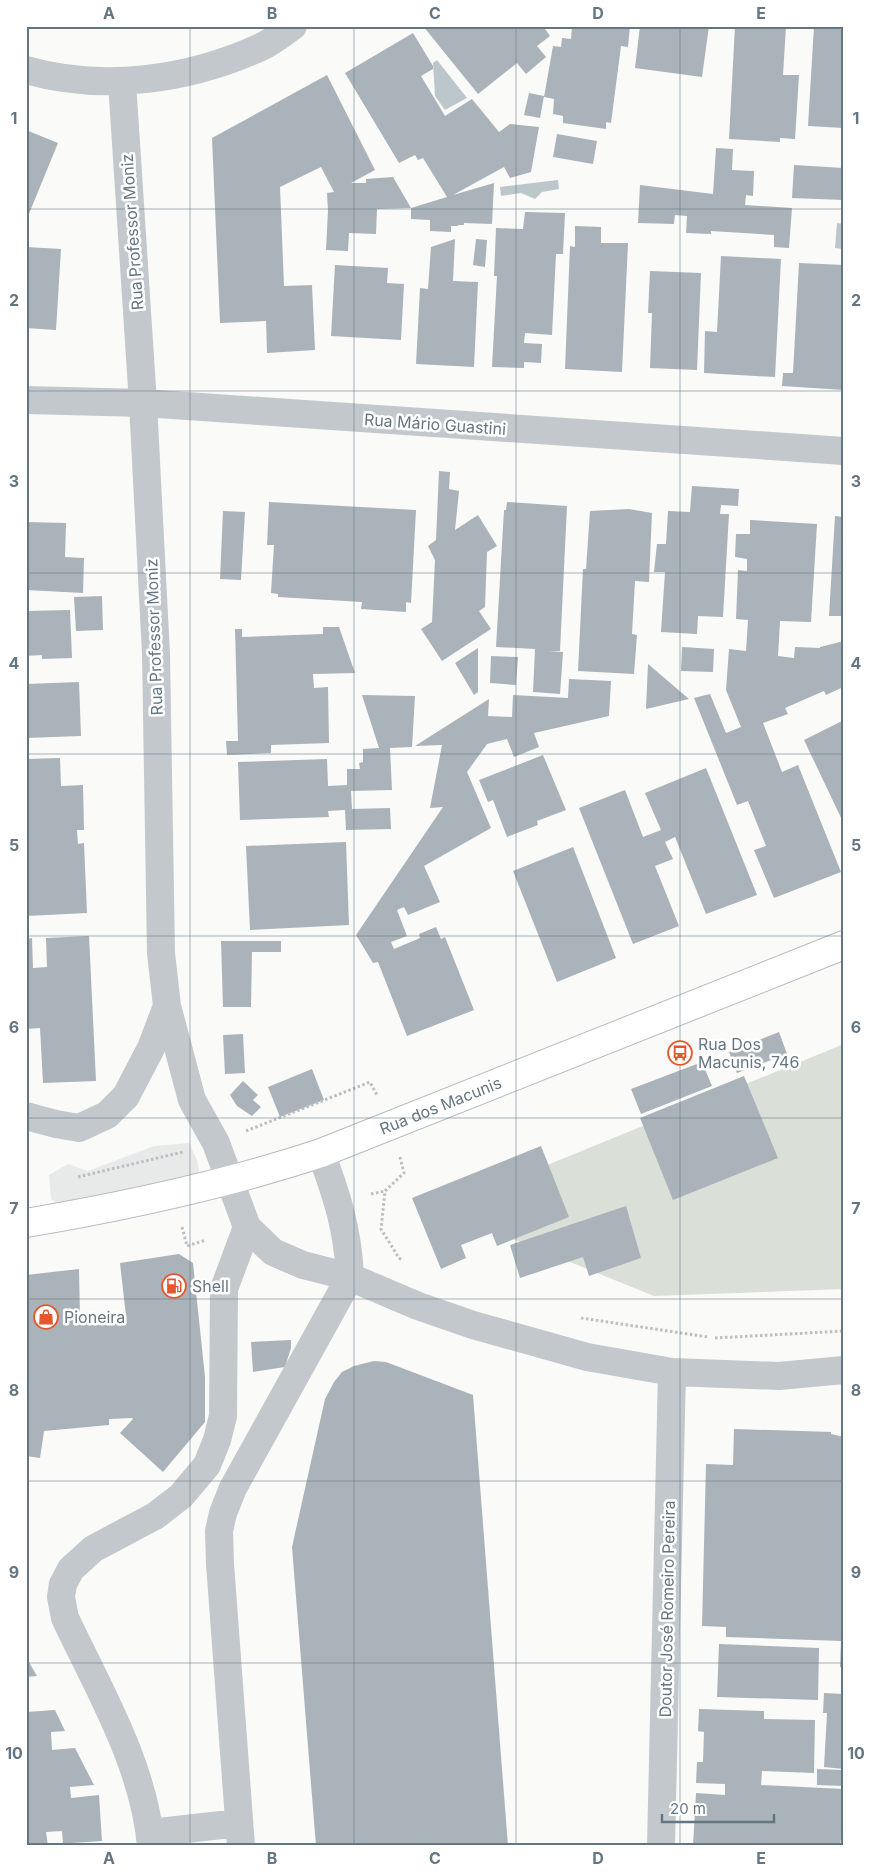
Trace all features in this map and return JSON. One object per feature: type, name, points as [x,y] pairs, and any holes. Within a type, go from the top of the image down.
[{"type":"main road","name":"Rua dos Macunis","points":[[26,1223],[172,1195],[321,1153],[844,945]]},
{"type":"street","points":[[26,70],[51,77],[122,82],[194,72],[262,46],[294,26]]},
{"type":"street","name":"Rua Professor Moniz","points":[[122,82],[143,403],[156,654],[161,953],[167,1006],[192,1100],[216,1143],[247,1227]]},
{"type":"street","name":"Rua Mário Guastini","points":[[26,400],[143,403],[844,451]]},
{"type":"street","points":[[26,1116],[79,1128],[107,1115],[126,1096],[151,1048],[167,1006]]},
{"type":"street","points":[[321,1153],[339,1202],[349,1252],[350,1277],[233,1488],[222,1513],[219,1531],[240,1834],[150,1839],[138,1782],[124,1743],[65,1618],[61,1597],[63,1584],[70,1569],[93,1549],[161,1511],[182,1496],[207,1466],[217,1440],[223,1416],[224,1289],[247,1227],[273,1252],[303,1265],[350,1277],[418,1306],[473,1325],[587,1357],[672,1372],[779,1376],[844,1370]]},
{"type":"street","name":"Doutor José Romeiro Pereira","points":[[661,1846],[672,1372]]},
{"type":"path","points":[[394,1125],[404,1173],[385,1191],[382,1229],[399,1258],[406,1263]]},
{"type":"path","points":[[578,1318],[710,1338],[844,1331]]},
{"type":"shaded area","points":[[437,60],[467,98],[445,110],[435,96],[433,63]]},
{"type":"shaded area","points":[[558,180],[559,189],[542,192],[535,199],[521,193],[501,196],[500,187]]},
{"type":"shaded area","points":[[837,223],[844,224],[844,249],[835,248]]},
{"type":"shaded area","points":[[844,1044],[844,1289],[654,1296],[439,1209]]},
{"type":"shaded area","points":[[189,1143],[197,1160],[201,1182],[71,1213],[51,1199],[49,1175],[68,1164],[88,1171],[154,1146]]},
{"type":"building","points":[[423,26],[543,26],[550,36],[537,46],[546,57],[526,74],[517,63],[478,94]]},
{"type":"building","points":[[572,26],[630,26],[628,47],[621,46],[611,123],[606,122],[606,129],[563,123],[563,116],[553,114],[554,99],[544,97],[553,46],[561,47],[562,38],[571,39]]},
{"type":"building","points":[[640,26],[709,26],[702,77],[635,68]]},
{"type":"building","points":[[735,26],[786,26],[783,75],[799,75],[795,139],[780,138],[780,142],[729,139]]},
{"type":"building","points":[[814,26],[844,26],[844,128],[808,126]]},
{"type":"building","points":[[413,33],[433,66],[433,69],[421,76],[445,116],[472,99],[499,132],[510,124],[539,127],[531,172],[510,178],[504,167],[453,195],[494,183],[492,224],[464,223],[464,225],[451,226],[451,232],[430,231],[430,220],[411,219],[411,208],[447,197],[423,158],[418,160],[415,155],[399,163],[345,73]]},
{"type":"building","points":[[327,75],[375,170],[351,183],[366,183],[366,179],[393,177],[411,208],[377,209],[376,234],[349,233],[348,251],[326,250],[327,193],[334,192],[321,167],[280,187],[284,286],[312,285],[315,350],[267,353],[266,321],[220,323],[212,138]]},
{"type":"building","points":[[529,93],[544,96],[540,118],[524,115]]},
{"type":"building","points":[[26,130],[58,143],[26,221]]},
{"type":"building","points":[[557,134],[597,141],[593,164],[553,157]]},
{"type":"building","points":[[716,148],[733,149],[732,170],[754,171],[753,196],[746,195],[745,205],[792,208],[789,248],[774,247],[774,235],[711,231],[711,234],[686,233],[687,216],[675,215],[674,224],[638,223],[640,185],[713,194]]},
{"type":"building","points":[[794,165],[844,168],[844,200],[792,198]]},
{"type":"building","points":[[525,212],[565,213],[563,254],[556,254],[552,335],[525,333],[524,343],[542,344],[541,363],[524,362],[524,368],[492,367],[497,276],[494,276],[496,228],[523,229]]},
{"type":"building","points":[[575,226],[601,227],[601,243],[628,243],[622,372],[565,369],[570,246],[575,247]]},
{"type":"building","points":[[455,239],[453,281],[478,282],[474,367],[416,364],[420,288],[428,289],[431,247]]},
{"type":"building","points":[[476,239],[487,240],[485,267],[473,265]]},
{"type":"building","points":[[26,247],[61,249],[56,330],[26,328]]},
{"type":"building","points":[[721,256],[781,259],[775,377],[704,373],[705,331],[717,332]]},
{"type":"building","points":[[799,263],[844,265],[844,390],[782,386],[783,373],[793,373]]},
{"type":"building","points":[[335,265],[388,268],[387,283],[404,284],[401,340],[331,336]]},
{"type":"building","points":[[650,271],[701,273],[697,370],[650,368],[652,313],[648,313]]},
{"type":"building","points":[[439,471],[450,472],[449,489],[459,491],[455,530],[478,515],[497,546],[487,552],[485,607],[479,611],[491,629],[442,661],[421,629],[432,622],[435,560],[428,546],[436,540]]},
{"type":"building","points":[[692,486],[739,489],[738,506],[721,505],[720,514],[729,514],[723,617],[698,616],[697,634],[661,632],[665,572],[654,572],[657,544],[666,544],[668,511],[690,512]]},
{"type":"building","points":[[269,502],[416,510],[411,603],[406,602],[406,612],[361,609],[362,602],[278,597],[278,594],[271,593],[274,545],[267,545]]},
{"type":"building","points":[[507,502],[567,506],[560,651],[548,651],[563,652],[560,694],[533,692],[535,649],[496,647],[504,510],[506,510]]},
{"type":"building","points":[[629,509],[652,513],[649,582],[635,581],[632,634],[637,635],[634,674],[578,671],[583,569],[586,569],[590,511]]},
{"type":"building","points":[[223,511],[245,512],[241,580],[220,579]]},
{"type":"building","points":[[835,516],[844,517],[844,616],[829,616]]},
{"type":"building","points":[[750,520],[817,524],[811,622],[780,621],[778,656],[794,658],[795,647],[820,648],[844,641],[844,694],[841,688],[826,695],[824,691],[785,708],[788,714],[763,723],[782,772],[798,765],[841,872],[774,898],[754,850],[766,846],[748,801],[737,805],[694,698],[710,694],[726,733],[741,727],[726,690],[729,649],[746,651],[748,620],[736,619],[738,570],[747,571],[747,559],[735,557],[736,534],[750,534]]},
{"type":"building","points":[[26,522],[66,523],[65,557],[84,558],[83,593],[26,590]]},
{"type":"building","points":[[102,596],[103,630],[76,631],[74,597]]},
{"type":"building","points":[[70,610],[72,658],[42,659],[42,655],[26,656],[26,611]]},
{"type":"building","points":[[323,627],[339,627],[355,673],[313,674],[314,688],[328,687],[329,743],[271,745],[271,753],[227,755],[226,741],[238,741],[235,629],[242,629],[242,637],[323,634]]},
{"type":"building","points":[[682,647],[714,649],[713,672],[681,671]]},
{"type":"building","points":[[478,648],[478,692],[474,695],[455,663]]},
{"type":"building","points":[[491,656],[518,657],[516,685],[490,683]]},
{"type":"building","points":[[648,664],[689,699],[646,709]]},
{"type":"building","points":[[569,679],[611,681],[609,716],[534,733],[539,747],[514,757],[507,739],[487,744],[467,772],[491,828],[424,866],[440,902],[408,915],[404,907],[397,910],[407,936],[391,942],[394,949],[420,938],[419,934],[436,927],[441,939],[445,937],[474,1010],[407,1036],[378,962],[373,963],[356,935],[443,807],[430,808],[442,745],[415,746],[489,699],[488,716],[512,717],[513,695],[568,698]]},
{"type":"building","points":[[79,682],[81,736],[26,738],[26,684]]},
{"type":"building","points":[[362,695],[415,696],[412,747],[390,748],[392,790],[351,791],[352,809],[390,808],[391,829],[346,830],[345,810],[328,811],[329,817],[240,820],[238,762],[327,759],[328,786],[347,785],[347,769],[360,769],[359,763],[363,762],[363,749],[379,748]]},
{"type":"building","points":[[844,720],[844,824],[804,740]]},
{"type":"building","points":[[543,755],[566,810],[537,821],[538,825],[507,837],[493,800],[488,802],[479,780]]},
{"type":"building","points":[[60,758],[61,786],[83,785],[84,830],[77,830],[78,844],[84,843],[87,913],[26,916],[26,759]]},
{"type":"building","points":[[706,768],[757,895],[706,914],[675,837],[665,842],[673,859],[655,866],[679,926],[633,944],[579,808],[625,790],[643,837],[661,830],[645,793]]},
{"type":"building","points":[[346,842],[349,925],[250,930],[246,846]]},
{"type":"building","points":[[573,847],[616,958],[557,982],[513,871]]},
{"type":"building","points":[[89,936],[96,1081],[43,1083],[40,1028],[26,1029],[26,939],[32,938],[33,968],[47,967],[46,938]]},
{"type":"building","points":[[221,941],[281,941],[281,952],[252,952],[251,1007],[223,1007]]},
{"type":"building","points":[[779,1032],[787,1054],[737,1073],[729,1052]]},
{"type":"building","points":[[243,1034],[245,1073],[225,1074],[223,1035]]},
{"type":"building","points":[[702,1062],[712,1086],[641,1114],[631,1089]]},
{"type":"building","points":[[312,1069],[324,1100],[280,1117],[268,1087]]},
{"type":"building","points":[[744,1076],[778,1158],[673,1200],[640,1118]]},
{"type":"building","points":[[243,1081],[258,1095],[253,1100],[261,1107],[252,1116],[237,1106],[230,1095]]},
{"type":"building","points":[[541,1146],[569,1217],[497,1246],[492,1233],[461,1245],[466,1258],[441,1269],[412,1198]]},
{"type":"building","points":[[626,1206],[641,1258],[589,1276],[583,1257],[520,1278],[510,1245]]},
{"type":"building","points":[[179,1254],[193,1263],[205,1377],[205,1422],[163,1472],[120,1433],[132,1418],[109,1419],[109,1425],[44,1431],[40,1458],[26,1456],[26,1275],[79,1269],[80,1318],[126,1316],[120,1263]]},
{"type":"building","points":[[291,1340],[291,1348],[285,1367],[253,1372],[251,1342]]},
{"type":"building","points":[[374,1361],[386,1362],[473,1395],[508,1846],[316,1846],[292,1547],[325,1399],[342,1372],[354,1366]]},
{"type":"building","points":[[734,1429],[831,1432],[831,1434],[844,1437],[844,1667],[840,1667],[841,1641],[726,1637],[726,1627],[702,1626],[706,1464],[733,1465]]},
{"type":"building","points":[[719,1644],[819,1648],[818,1700],[717,1697]]},
{"type":"building","points":[[26,1657],[37,1676],[26,1677]]},
{"type":"building","points":[[824,1693],[844,1694],[844,1769],[824,1767],[827,1713],[823,1713]]},
{"type":"building","points":[[699,1709],[764,1711],[764,1719],[815,1720],[814,1773],[762,1771],[761,1785],[844,1789],[844,1831],[842,1831],[840,1846],[693,1846],[696,1793],[725,1795],[725,1784],[696,1783],[697,1762],[703,1762],[704,1732],[698,1731]]},
{"type":"building","points":[[55,1710],[65,1731],[51,1732],[52,1750],[75,1748],[94,1785],[70,1787],[71,1798],[99,1795],[102,1841],[72,1843],[72,1846],[55,1846],[55,1844],[63,1844],[62,1831],[46,1832],[48,1846],[26,1846],[26,1712]]},
{"type":"building","points":[[817,1769],[843,1770],[843,1786],[817,1785]]},
{"type":"place","name":"Rua Dos Macunis, 746","points":[[680,1053]]},
{"type":"place","name":"Shell","points":[[174,1286]]},
{"type":"place","name":"Pioneira","points":[[46,1317]]}]
